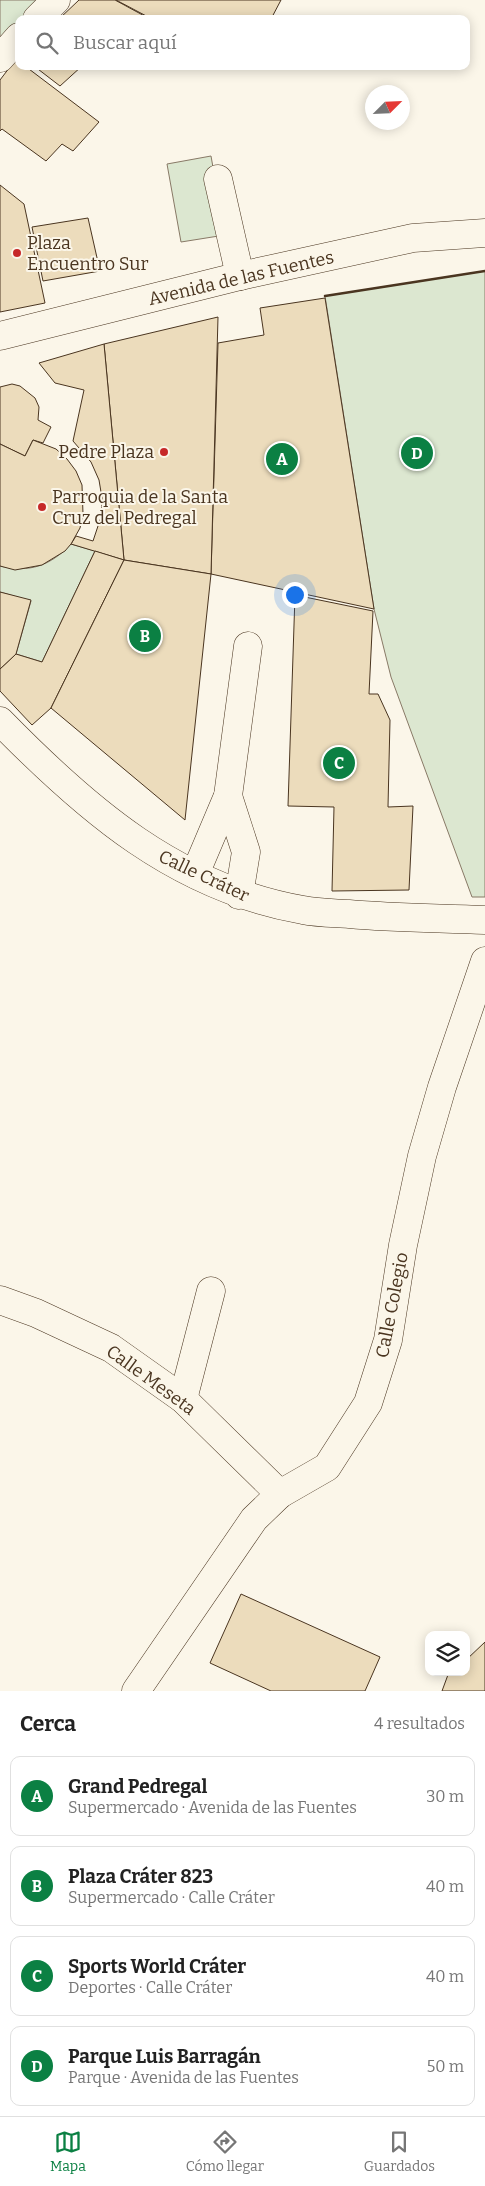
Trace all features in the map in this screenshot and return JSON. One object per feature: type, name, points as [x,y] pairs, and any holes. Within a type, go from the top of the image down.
[{"type":"street","points":[[42,15],[56,0]]},
{"type":"street","points":[[0,58],[15,41]]},
{"type":"street","points":[[218,179],[240,276]]},
{"type":"street","name":"Avenida de las Fuentes","points":[[0,336],[240,276],[413,238],[485,233]]},
{"type":"street","points":[[195,874],[228,796],[248,646]]},
{"type":"street","name":"Calle Cráter","points":[[0,721],[70,790],[117,828],[164,858],[239,895],[261,902],[306,911],[369,916],[485,920]]},
{"type":"street","points":[[228,796],[246,852],[239,895]]},
{"type":"street","name":"Calle Colegio","points":[[136,1691],[254,1519],[280,1494],[327,1467],[368,1403],[388,1340],[403,1245],[422,1156],[442,1087],[485,962]]},
{"type":"street","points":[[184,1399],[211,1291]]},
{"type":"street","name":"Calle Meseta","points":[[0,1300],[36,1313],[111,1348],[184,1399],[280,1494]]},
{"type":"green space","points":[[0,0],[43,0],[29,15],[15,15],[15,29],[0,44]]},
{"type":"green space","points":[[211,156],[225,235],[181,242],[167,164]]},
{"type":"green space","points":[[485,271],[485,897],[472,897],[391,677],[374,609],[325,296]]},
{"type":"green space","points":[[71,544],[95,551],[42,662],[16,654],[31,601],[0,592],[0,566],[21,569],[39,566],[55,558]]},
{"type":"building","points":[[79,0],[115,0],[143,15],[63,15]]},
{"type":"building","points":[[116,0],[281,0],[273,15],[144,15]]},
{"type":"building","points":[[15,60],[15,70],[30,70],[99,122],[73,151],[62,144],[46,161],[2,129],[0,131],[0,80]]},
{"type":"building","points":[[39,70],[78,70],[60,86]]},
{"type":"building","name":"Plaza Encuentro Sur","points":[[0,185],[24,204],[45,303],[0,312]]},
{"type":"building","points":[[88,218],[100,271],[43,281],[32,227]]},
{"type":"building","points":[[325,298],[374,609],[211,574],[218,343],[264,335],[260,308]]},
{"type":"building","name":"Pedre Plaza","points":[[218,317],[211,574],[124,560],[104,344]]},
{"type":"building","points":[[104,344],[124,560],[71,544],[76,536],[93,541],[101,517],[102,498],[99,480],[91,462],[73,441],[84,390],[55,383],[39,363]]},
{"type":"building","points":[[12,384],[20,386],[35,398],[39,407],[38,420],[51,427],[43,443],[33,440],[25,456],[0,444],[0,387]]},
{"type":"building","name":"Parroquia de la Santa Cruz del Pedregal","points":[[33,440],[56,449],[76,471],[82,485],[83,514],[80,528],[65,551],[42,565],[15,570],[0,566],[0,444],[25,456]]},
{"type":"building","points":[[95,551],[124,560],[51,708],[32,725],[0,691],[0,669],[16,654],[42,662]]},
{"type":"building","points":[[124,560],[211,574],[185,820],[51,708]]},
{"type":"building","points":[[0,592],[31,600],[16,654],[0,669]]},
{"type":"building","points":[[295,595],[373,611],[369,694],[378,694],[390,720],[388,807],[413,806],[409,890],[332,891],[334,807],[288,806]]},
{"type":"building","points":[[241,1594],[380,1657],[365,1691],[271,1691],[210,1663]]},
{"type":"building","points":[[485,1642],[485,1691],[442,1691],[448,1676],[470,1676],[470,1656]]},
{"type":"wall","points":[[325,296],[485,271]]},
{"type":"place","name":"Plaza Encuentro Sur","points":[[17,253]]},
{"type":"place","name":"Pedre Plaza","points":[[164,452]]},
{"type":"place","name":"Parque Luis Barragán","points":[[417,453]]},
{"type":"place","name":"Grand Pedregal","points":[[282,459]]},
{"type":"place","name":"Parroquia de la Santa Cruz del Pedregal","points":[[42,507]]},
{"type":"place","name":"Plaza Cráter 823","points":[[145,636]]},
{"type":"place","name":"Sports World Cráter","points":[[339,763]]}]
